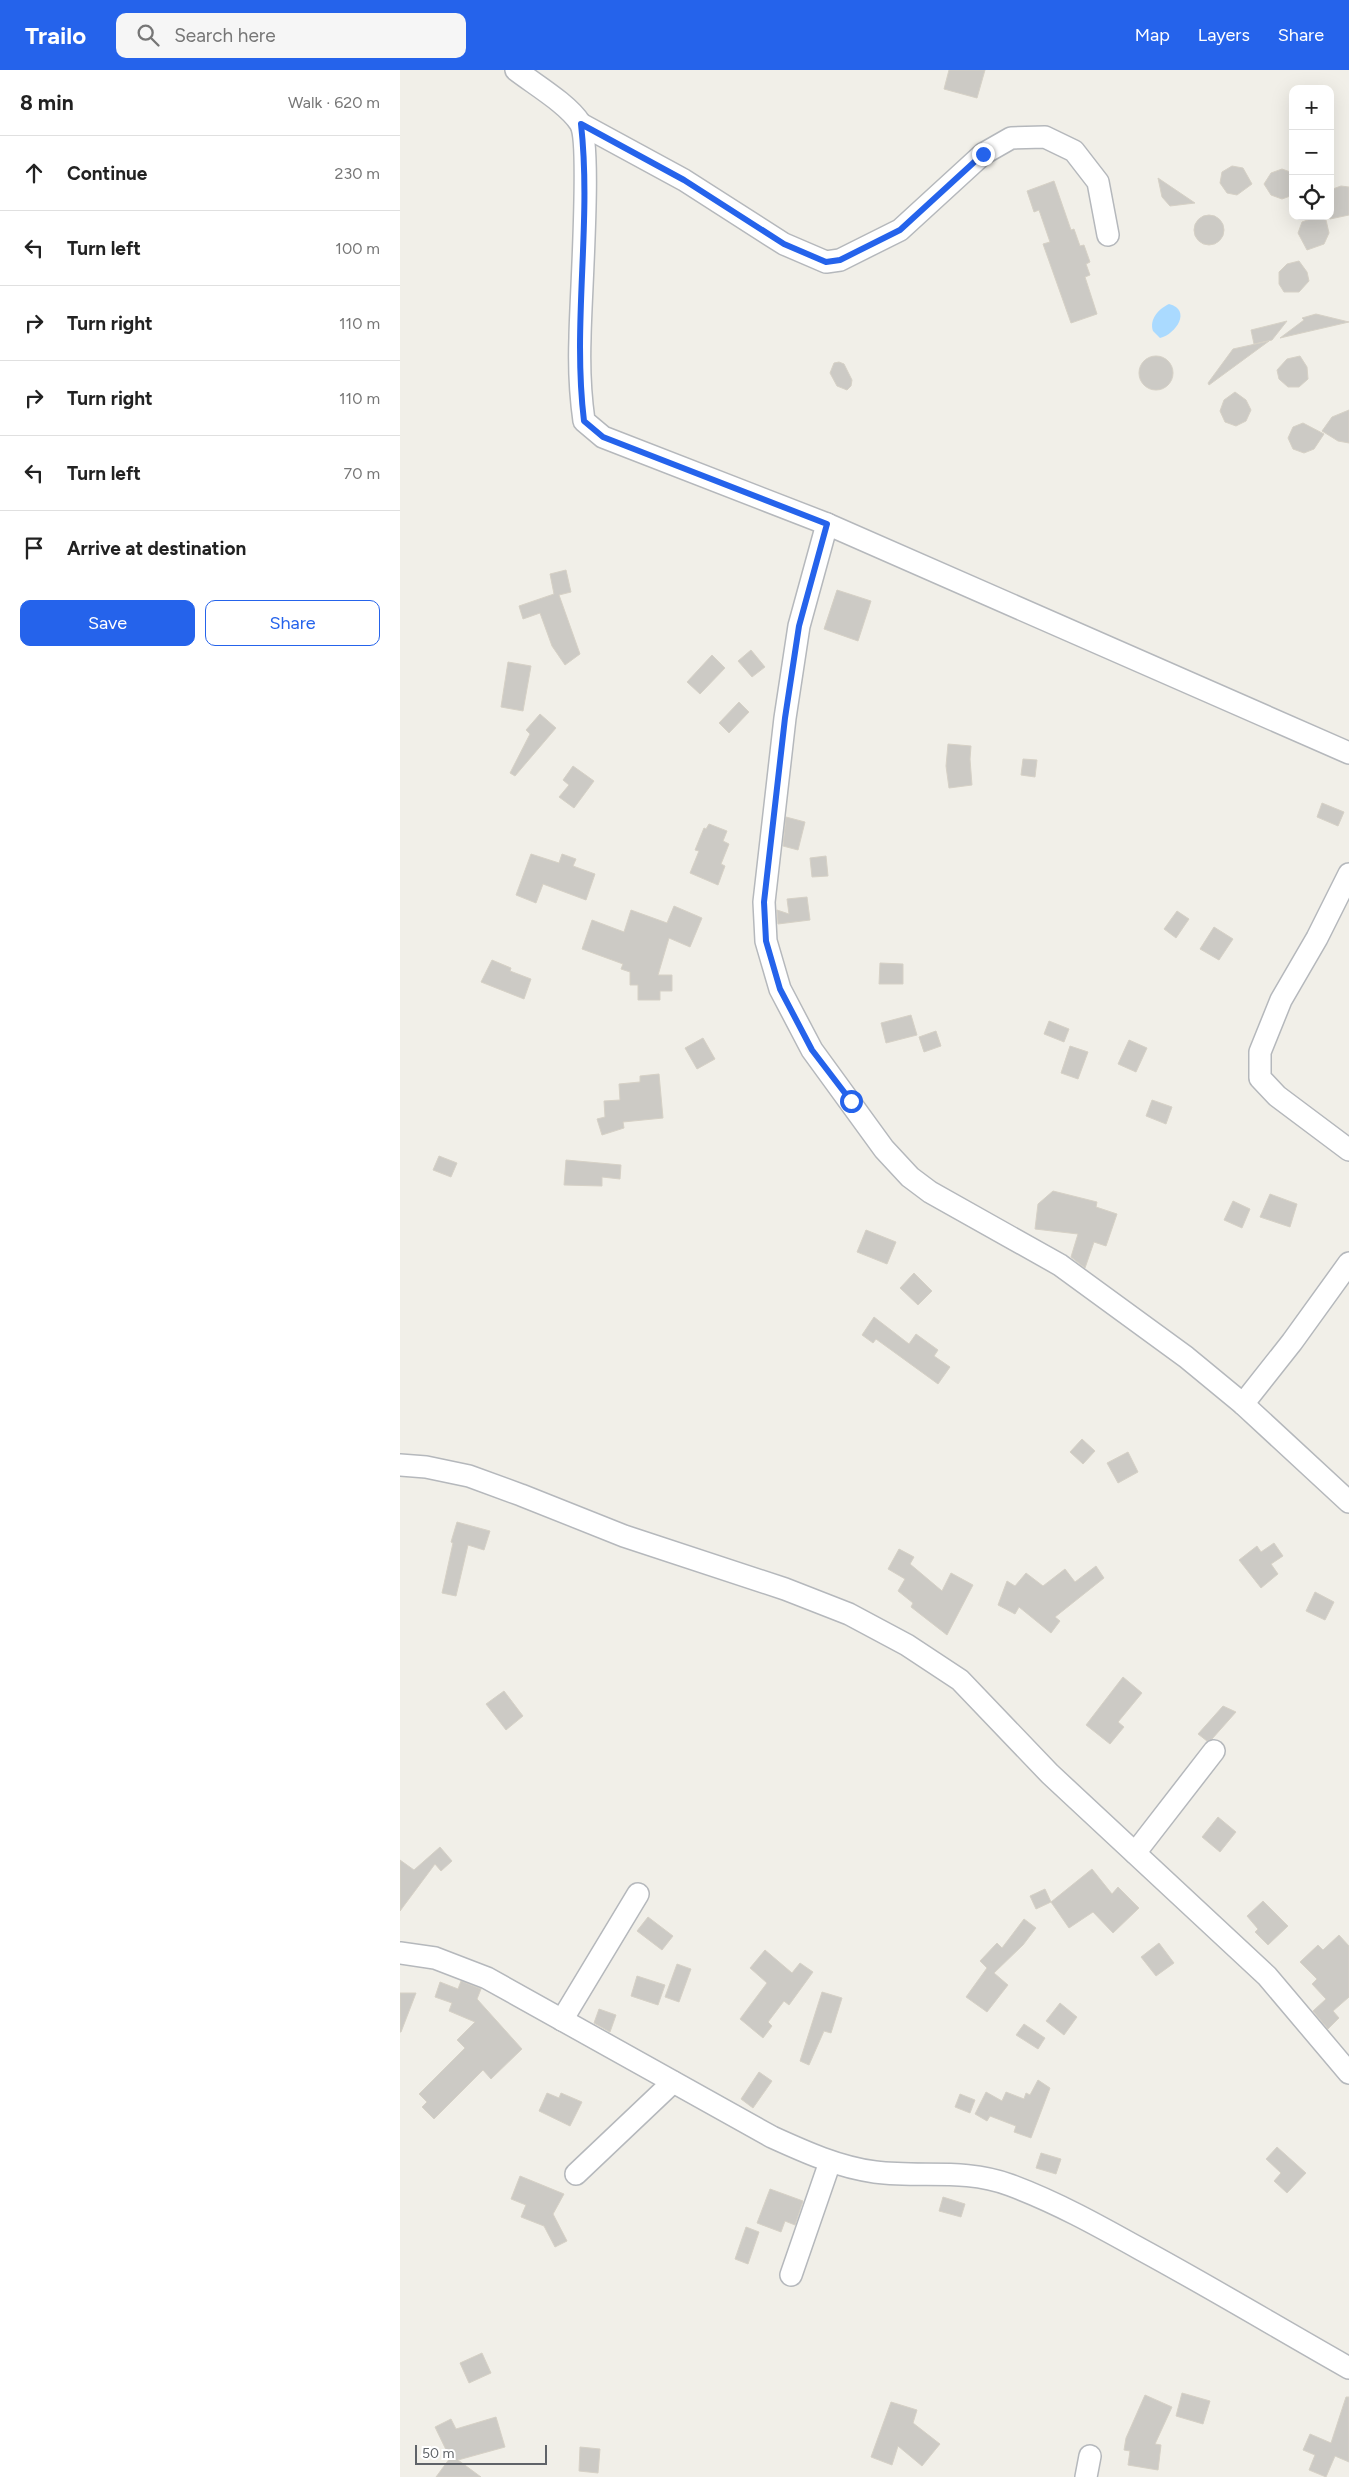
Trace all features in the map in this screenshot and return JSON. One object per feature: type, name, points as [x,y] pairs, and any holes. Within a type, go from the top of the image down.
[{"type":"street","points":[[516,70],[554,98],[581,124],[684,180],[784,244],[826,262],[840,260],[900,230],[983,154],[1012,138],[1045,137],[1074,150],[1098,182],[1108,236]]},
{"type":"street","points":[[581,124],[585,164],[580,387],[584,421],[603,437],[827,524],[1349,753]]},
{"type":"street","points":[[827,524],[799,626],[784,727],[764,902],[766,941],[780,989],[812,1050],[884,1149],[910,1177],[930,1192],[1060,1265],[1186,1357],[1243,1404],[1349,1502]]},
{"type":"street","points":[[1349,874],[1317,938],[1281,1000],[1260,1052],[1260,1078],[1277,1096],[1349,1150]]},
{"type":"street","points":[[1243,1404],[1292,1342],[1349,1263]]},
{"type":"street","points":[[400,1466],[426,1467],[469,1476],[624,1536],[785,1589],[857,1618],[907,1645],[960,1680],[1050,1774],[1267,1976],[1349,2073]]},
{"type":"street","points":[[1135,1853],[1214,1751]]},
{"type":"street","points":[[562,2020],[638,1894]]},
{"type":"street","points":[[400,1953],[435,1958],[487,1978],[772,2136],[830,2162],[876,2172],[964,2174],[1008,2184],[1075,2213],[1236,2302],[1349,2368]]},
{"type":"street","points":[[576,2174],[673,2082]]},
{"type":"street","points":[[791,2275],[830,2162]]},
{"type":"street","points":[[1086,2477],[1090,2456]]},
{"type":"water","points":[[1169,304],[1180,311],[1179,322],[1171,332],[1160,338],[1153,331],[1153,319],[1161,309]]},
{"type":"building","points":[[949,70],[985,70],[977,98],[944,89]]},
{"type":"building","points":[[1232,166],[1243,168],[1252,184],[1237,195],[1227,193],[1220,183],[1222,172]]},
{"type":"building","points":[[1282,169],[1289,172],[1289,196],[1282,199],[1271,195],[1264,184],[1271,173]]},
{"type":"building","points":[[1158,178],[1195,203],[1170,206],[1162,197]]},
{"type":"building","points":[[1054,181],[1071,230],[1074,229],[1080,246],[1084,245],[1090,262],[1086,264],[1090,275],[1085,277],[1097,314],[1071,323],[1043,244],[1050,242],[1039,210],[1034,212],[1027,191]]},
{"type":"building","points":[[1341,186],[1349,187],[1349,215],[1334,218],[1334,189]]},
{"type":"building","points":[[1209,215],[1220,219],[1224,230],[1220,241],[1209,245],[1198,241],[1194,230],[1198,219]]},
{"type":"building","points":[[1308,220],[1326,220],[1329,233],[1324,244],[1307,250],[1298,233],[1302,222]]},
{"type":"building","points":[[1299,261],[1307,272],[1309,281],[1299,292],[1284,292],[1279,284],[1279,272],[1287,264]]},
{"type":"building","points":[[1316,314],[1349,322],[1280,338],[1304,320],[1302,318]]},
{"type":"building","points":[[1287,321],[1272,340],[1254,344],[1251,330]]},
{"type":"building","points":[[1269,341],[1209,385],[1208,383],[1233,349]]},
{"type":"building","points":[[1156,356],[1168,361],[1173,373],[1168,385],[1156,390],[1144,385],[1139,373],[1144,361]]},
{"type":"building","points":[[1300,356],[1307,367],[1308,379],[1299,387],[1288,387],[1279,379],[1277,370],[1287,359]]},
{"type":"building","points":[[834,363],[844,364],[852,380],[851,386],[847,390],[837,386],[830,373]]},
{"type":"building","points":[[1235,392],[1246,400],[1251,410],[1246,421],[1236,426],[1225,422],[1220,411],[1224,400]]},
{"type":"building","points":[[1349,410],[1349,443],[1338,441],[1322,431],[1332,417]]},
{"type":"building","points":[[1303,423],[1324,434],[1314,449],[1304,453],[1293,449],[1288,438],[1293,427]]},
{"type":"building","points":[[566,570],[571,592],[559,595],[580,654],[565,665],[552,646],[540,613],[523,619],[519,606],[554,594],[550,574]]},
{"type":"building","points":[[837,590],[871,601],[858,641],[824,629]]},
{"type":"building","points":[[751,650],[765,667],[752,677],[738,661]]},
{"type":"building","points":[[712,655],[725,668],[700,694],[687,682]]},
{"type":"building","points":[[508,662],[531,666],[523,711],[501,707]]},
{"type":"building","points":[[739,702],[749,712],[729,733],[719,723]]},
{"type":"building","points":[[540,714],[556,728],[515,776],[510,773],[530,734],[526,730]]},
{"type":"building","points":[[948,744],[971,746],[972,785],[949,788],[946,766]]},
{"type":"building","points":[[1023,759],[1037,760],[1035,777],[1021,775]]},
{"type":"building","points":[[573,766],[594,781],[574,808],[559,797],[569,785],[563,780]]},
{"type":"building","points":[[1322,803],[1344,812],[1338,826],[1317,817]]},
{"type":"building","points":[[786,817],[805,822],[798,850],[783,846]]},
{"type":"building","points":[[709,824],[727,831],[723,841],[729,844],[721,864],[725,866],[718,885],[690,873],[699,851],[695,850],[704,828],[706,829]]},
{"type":"building","points":[[531,854],[559,863],[562,854],[576,859],[573,866],[595,874],[586,900],[543,884],[536,903],[516,895]]},
{"type":"building","points":[[826,856],[828,876],[812,877],[810,858]]},
{"type":"building","points":[[807,897],[810,920],[778,924],[777,910],[789,914],[787,899]]},
{"type":"building","points":[[674,906],[702,918],[690,947],[669,938],[658,975],[672,975],[672,991],[660,991],[660,1000],[638,1000],[638,985],[630,985],[630,972],[621,969],[623,964],[582,949],[592,920],[624,932],[631,910],[667,923]]},
{"type":"building","points":[[1177,911],[1189,919],[1176,938],[1164,929]]},
{"type":"building","points":[[1214,927],[1233,939],[1219,960],[1200,949]]},
{"type":"building","points":[[492,960],[511,968],[510,971],[531,979],[524,999],[481,982]]},
{"type":"building","points":[[880,963],[903,964],[903,984],[879,984]]},
{"type":"building","points":[[911,1015],[917,1035],[886,1043],[881,1023]]},
{"type":"building","points":[[1049,1021],[1069,1029],[1064,1042],[1044,1034]]},
{"type":"building","points":[[936,1031],[941,1046],[924,1052],[919,1037]]},
{"type":"building","points":[[703,1038],[715,1059],[697,1069],[685,1048]]},
{"type":"building","points":[[1129,1040],[1147,1048],[1136,1072],[1118,1064]]},
{"type":"building","points":[[1070,1046],[1088,1052],[1078,1079],[1061,1073]]},
{"type":"building","points":[[659,1074],[663,1118],[623,1122],[624,1128],[602,1135],[597,1119],[605,1117],[604,1101],[620,1100],[619,1084],[640,1082],[640,1076]]},
{"type":"building","points":[[1152,1100],[1172,1107],[1166,1124],[1146,1116]]},
{"type":"building","points":[[439,1156],[457,1163],[451,1177],[433,1170]]},
{"type":"building","points":[[566,1160],[621,1165],[620,1179],[602,1177],[602,1186],[564,1185]]},
{"type":"building","points":[[1053,1191],[1097,1202],[1096,1207],[1117,1214],[1106,1246],[1094,1242],[1085,1268],[1071,1257],[1078,1234],[1035,1229],[1038,1204]]},
{"type":"building","points":[[1270,1194],[1297,1204],[1290,1227],[1260,1217]]},
{"type":"building","points":[[1233,1201],[1250,1209],[1242,1228],[1224,1220]]},
{"type":"building","points":[[866,1230],[896,1242],[887,1264],[857,1252]]},
{"type":"building","points":[[914,1273],[932,1291],[918,1305],[900,1288]]},
{"type":"building","points":[[874,1317],[909,1344],[916,1334],[938,1350],[934,1356],[950,1367],[938,1384],[876,1339],[873,1343],[862,1335]]},
{"type":"building","points":[[1082,1439],[1095,1451],[1083,1464],[1070,1452]]},
{"type":"building","points":[[1128,1452],[1138,1472],[1118,1483],[1107,1463]]},
{"type":"building","points":[[457,1522],[490,1531],[484,1550],[468,1545],[456,1596],[442,1593],[453,1543],[451,1542]]},
{"type":"building","points":[[1274,1543],[1283,1556],[1271,1564],[1278,1574],[1261,1588],[1239,1560],[1257,1546],[1261,1552]]},
{"type":"building","points":[[899,1549],[914,1557],[910,1564],[942,1591],[951,1573],[973,1585],[947,1635],[911,1607],[913,1603],[898,1591],[905,1579],[888,1569]]},
{"type":"building","points":[[1096,1566],[1104,1578],[1055,1617],[1060,1621],[1051,1633],[1019,1607],[1015,1614],[998,1605],[1007,1581],[1015,1586],[1026,1573],[1043,1586],[1065,1569],[1075,1582]]},
{"type":"building","points":[[1315,1592],[1334,1602],[1325,1620],[1306,1611]]},
{"type":"building","points":[[1123,1677],[1142,1693],[1118,1722],[1124,1727],[1110,1744],[1086,1725]]},
{"type":"building","points":[[504,1691],[523,1716],[506,1730],[486,1704]]},
{"type":"building","points":[[1223,1706],[1236,1712],[1212,1739],[1207,1741],[1198,1734]]},
{"type":"building","points":[[1218,1817],[1236,1832],[1220,1852],[1202,1837]]},
{"type":"building","points":[[440,1847],[452,1861],[441,1871],[435,1864],[400,1911],[400,1860],[414,1870]]},
{"type":"building","points":[[1092,1869],[1112,1894],[1118,1887],[1139,1908],[1113,1933],[1093,1912],[1069,1928],[1051,1902]]},
{"type":"building","points":[[1045,1889],[1051,1902],[1036,1909],[1030,1896]]},
{"type":"building","points":[[1263,1901],[1288,1926],[1268,1945],[1255,1932],[1258,1929],[1247,1916]]},
{"type":"building","points":[[648,1917],[673,1936],[662,1950],[637,1931]]},
{"type":"building","points":[[1024,1919],[1036,1928],[1023,1945],[994,1973],[1008,1985],[987,2012],[966,1997],[987,1968],[980,1961],[997,1943],[1002,1948]]},
{"type":"building","points":[[1339,1935],[1349,1946],[1349,1997],[1333,2011],[1339,2018],[1328,2029],[1313,2011],[1326,1999],[1312,1984],[1317,1979],[1300,1962],[1318,1945],[1323,1950]]},
{"type":"building","points":[[1159,1943],[1174,1963],[1156,1976],[1141,1957]]},
{"type":"building","points":[[765,1950],[792,1973],[800,1963],[813,1972],[789,2005],[784,2001],[768,2022],[772,2026],[763,2038],[740,2019],[767,1983],[750,1968]]},
{"type":"building","points":[[677,1964],[691,1969],[679,2002],[665,1997]]},
{"type":"building","points":[[637,1976],[665,1985],[658,2005],[631,1996]]},
{"type":"building","points":[[461,1981],[481,1989],[477,1999],[522,2049],[491,2079],[483,2070],[434,2119],[422,2107],[427,2102],[419,2094],[465,2048],[457,2040],[475,2022],[449,2011],[452,2003],[435,1997],[440,1982],[458,1989]]},
{"type":"building","points":[[822,1992],[842,1998],[831,2033],[824,2031],[809,2065],[800,2061]]},
{"type":"building","points":[[400,1993],[416,1993],[401,2032],[400,2032]]},
{"type":"building","points":[[1060,2003],[1077,2017],[1064,2035],[1046,2021]]},
{"type":"building","points":[[599,2009],[616,2015],[610,2032],[594,2023]]},
{"type":"building","points":[[1024,2024],[1045,2038],[1038,2049],[1016,2035]]},
{"type":"building","points":[[759,2072],[772,2081],[753,2108],[741,2099]]},
{"type":"building","points":[[1038,2080],[1050,2088],[1031,2138],[1014,2132],[1016,2126],[990,2116],[987,2121],[975,2114],[986,2092],[1002,2101],[1006,2092],[1024,2099],[1026,2093],[1030,2095]]},
{"type":"building","points":[[547,2093],[559,2098],[561,2093],[582,2102],[570,2126],[539,2111]]},
{"type":"building","points":[[960,2094],[975,2100],[970,2113],[955,2107]]},
{"type":"building","points":[[1277,2147],[1306,2173],[1287,2193],[1274,2181],[1281,2173],[1266,2159]]},
{"type":"building","points":[[1041,2153],[1061,2159],[1056,2174],[1036,2168]]},
{"type":"building","points":[[520,2176],[564,2194],[553,2214],[567,2241],[555,2247],[544,2226],[521,2217],[526,2205],[511,2199]]},
{"type":"building","points":[[770,2189],[803,2201],[795,2225],[785,2221],[781,2232],[757,2223]]},
{"type":"building","points":[[943,2197],[965,2204],[961,2217],[939,2211]]},
{"type":"building","points":[[746,2227],[759,2232],[748,2264],[735,2259]]},
{"type":"building","points":[[482,2353],[491,2373],[469,2383],[460,2363]]},
{"type":"building","points":[[1182,2393],[1210,2401],[1203,2424],[1176,2416]]},
{"type":"building","points":[[1145,2395],[1172,2407],[1155,2444],[1161,2445],[1158,2470],[1128,2465],[1130,2451],[1124,2450],[1126,2438]]},
{"type":"building","points":[[1346,2397],[1349,2397],[1349,2462],[1335,2456],[1326,2477],[1309,2470],[1315,2455],[1303,2450],[1310,2434],[1331,2443]]},
{"type":"building","points":[[891,2402],[917,2410],[913,2423],[940,2444],[922,2466],[898,2446],[892,2465],[871,2457]]},
{"type":"building","points":[[496,2417],[505,2447],[458,2460],[481,2477],[436,2477],[450,2458],[435,2427],[451,2419],[456,2429]]},
{"type":"building","points":[[580,2447],[600,2449],[598,2473],[579,2471]]},
{"type":"route","points":[[851,1101],[812,1050],[780,989],[766,941],[764,902],[785,718],[799,626],[827,524],[603,437],[584,421],[580,387],[585,164],[581,124],[684,180],[784,244],[826,262],[840,260],[900,230],[983,154]]}]
